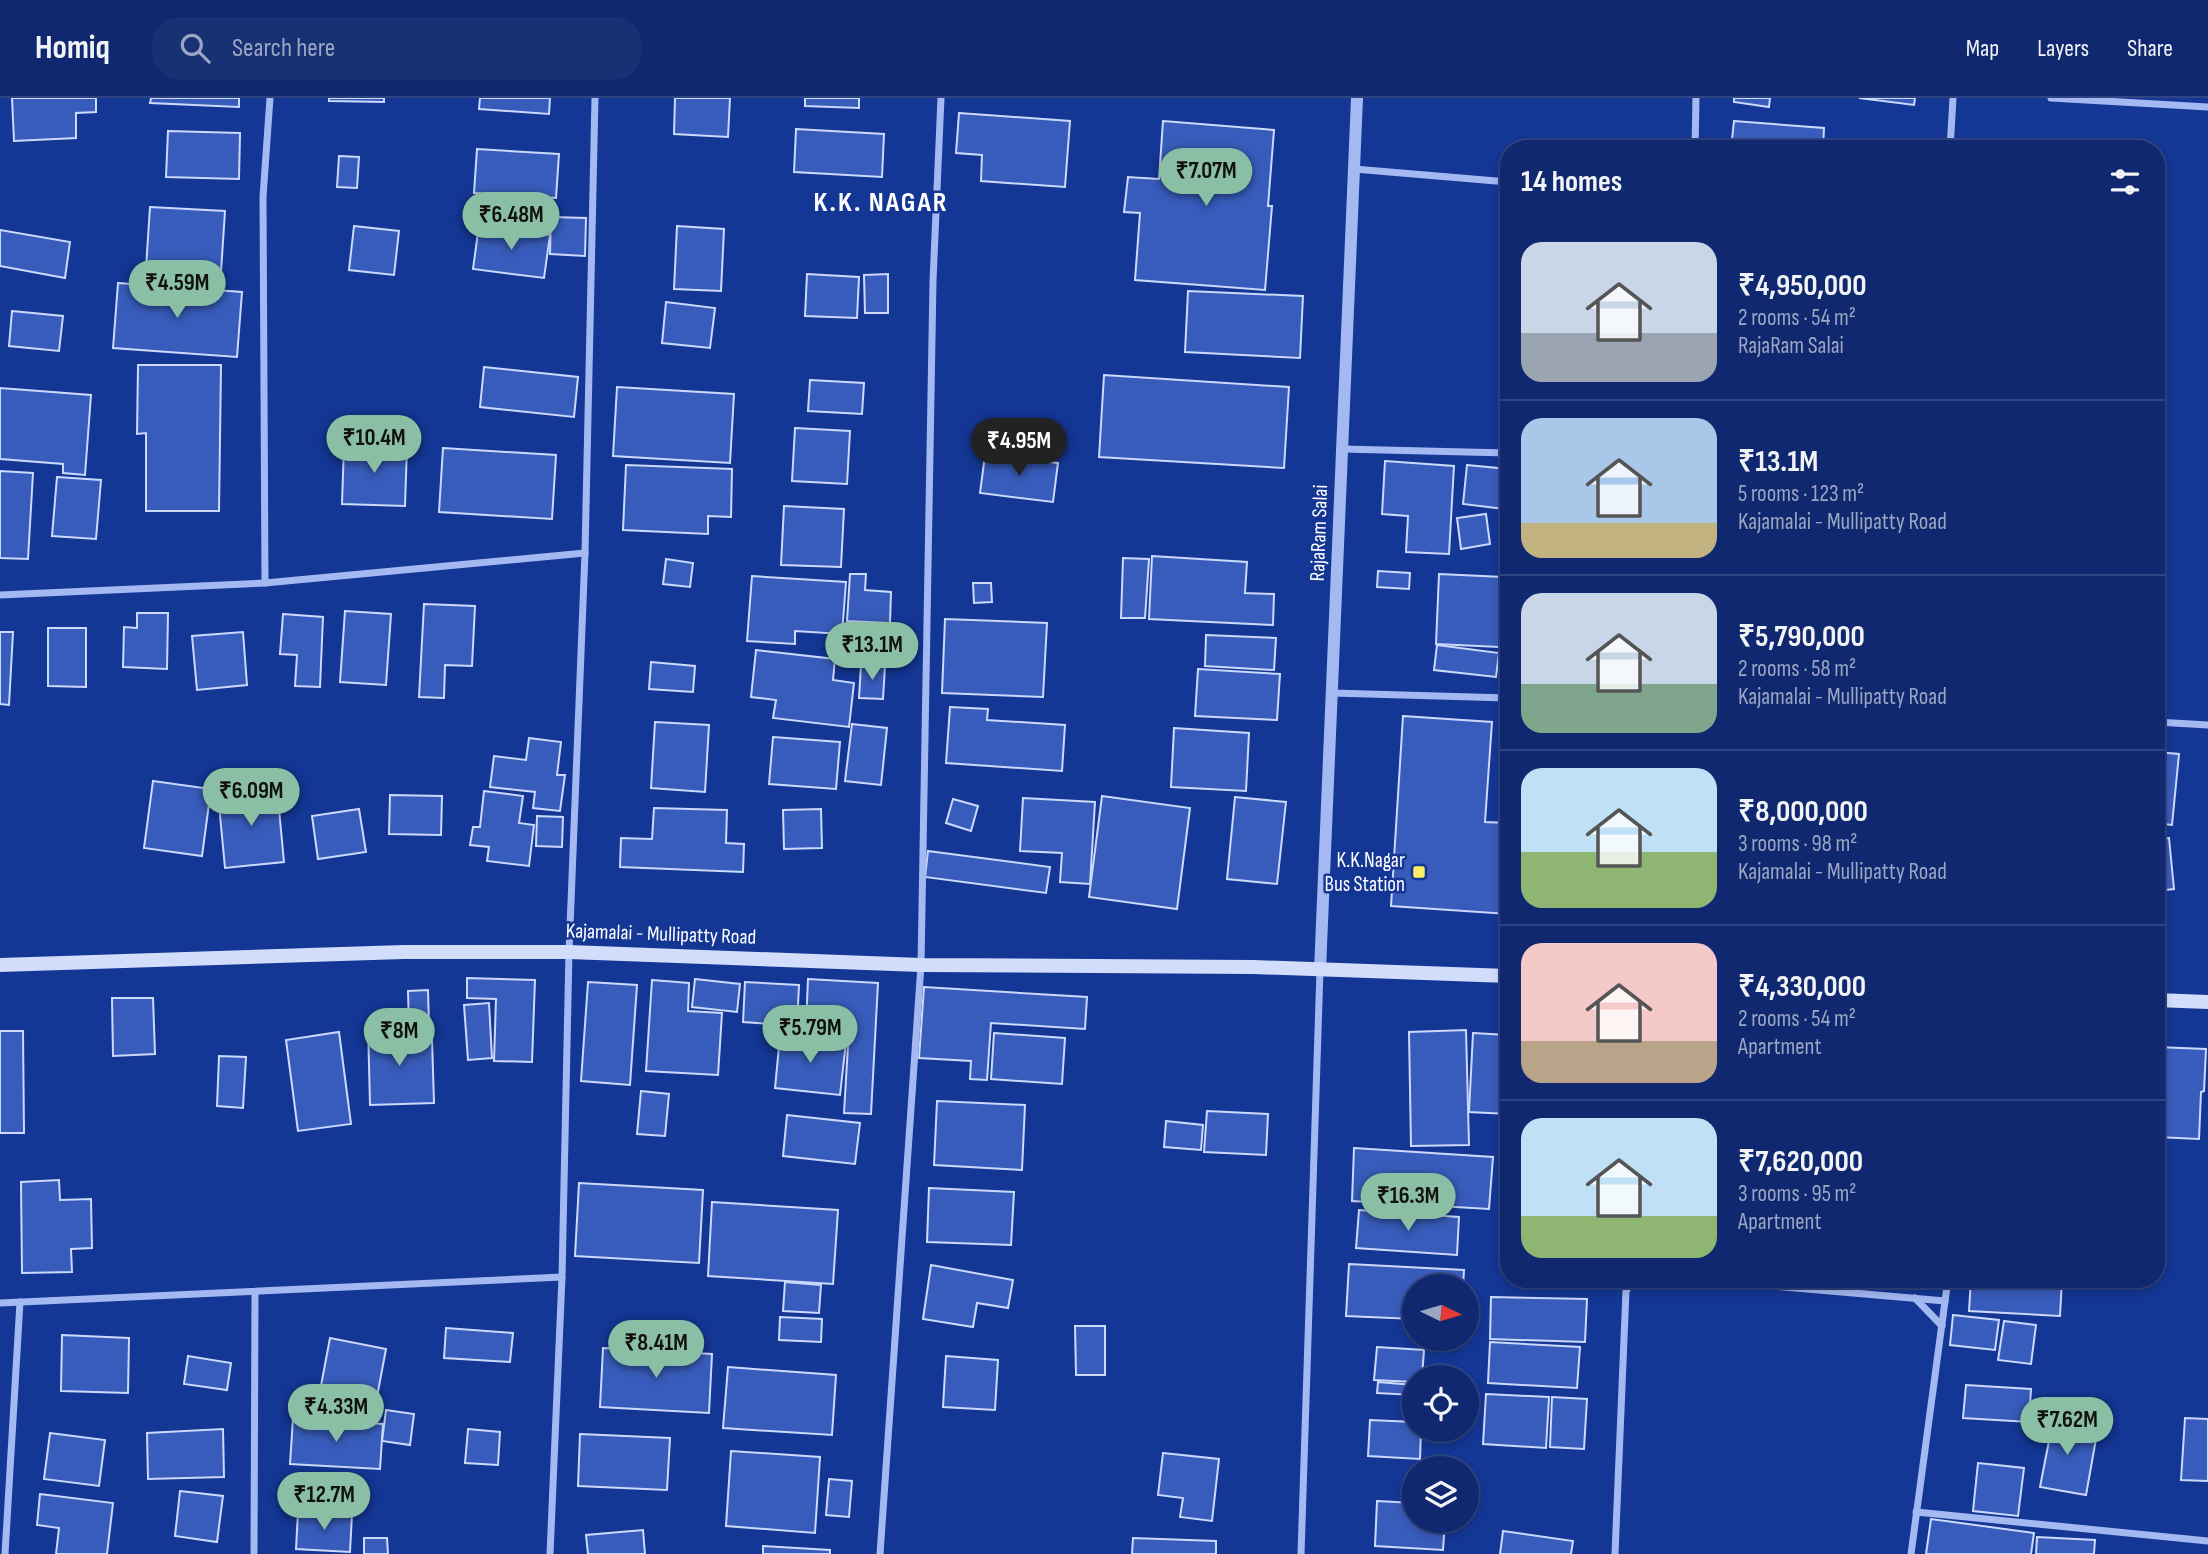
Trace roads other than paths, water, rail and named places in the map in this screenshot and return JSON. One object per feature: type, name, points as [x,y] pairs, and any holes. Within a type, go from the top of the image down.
[{"type":"main road","name":"Kajamalai - Mullipatty Road","points":[[0,965],[404,952],[569,952],[921,965],[1320,970],[1500,976]]},
{"type":"main road","points":[[2165,1000],[2208,1002]]},
{"type":"street","points":[[265,583],[263,197],[270,98]]},
{"type":"street","points":[[550,1554],[562,1277],[569,952],[585,554],[595,98]]},
{"type":"street","points":[[880,1554],[921,965],[933,281],[941,98]]},
{"type":"street","name":"RajaRam Salai","points":[[1320,970],[1357,98]]},
{"type":"street","points":[[1695,140],[1696,98]]},
{"type":"street","points":[[1950,140],[1952,98]]},
{"type":"street","points":[[2051,98],[2208,107]]},
{"type":"street","points":[[1354,169],[1500,180]]},
{"type":"street","points":[[1342,449],[1500,453]]},
{"type":"street","points":[[0,595],[265,583],[585,554]]},
{"type":"street","points":[[1332,692],[1500,698]]},
{"type":"street","points":[[2165,723],[2208,725]]},
{"type":"street","points":[[1300,1554],[1320,970]]},
{"type":"street","points":[[0,1303],[562,1277]]},
{"type":"street","points":[[1615,1554],[1628,1288]]},
{"type":"street","points":[[1798,1288],[1945,1301]]},
{"type":"street","points":[[1912,1554],[1947,1288]]},
{"type":"street","points":[[254,1554],[255,1292]]},
{"type":"street","points":[[1914,1298],[1942,1326]]},
{"type":"street","points":[[5,1554],[20,1302]]},
{"type":"street","points":[[1916,1512],[2208,1541]]},
{"type":"place","name":"K.K.Nagar Bus Station","points":[[1419,872]]},
{"type":"district","name":"K.K. NAGAR","points":[[881,202]]}]
